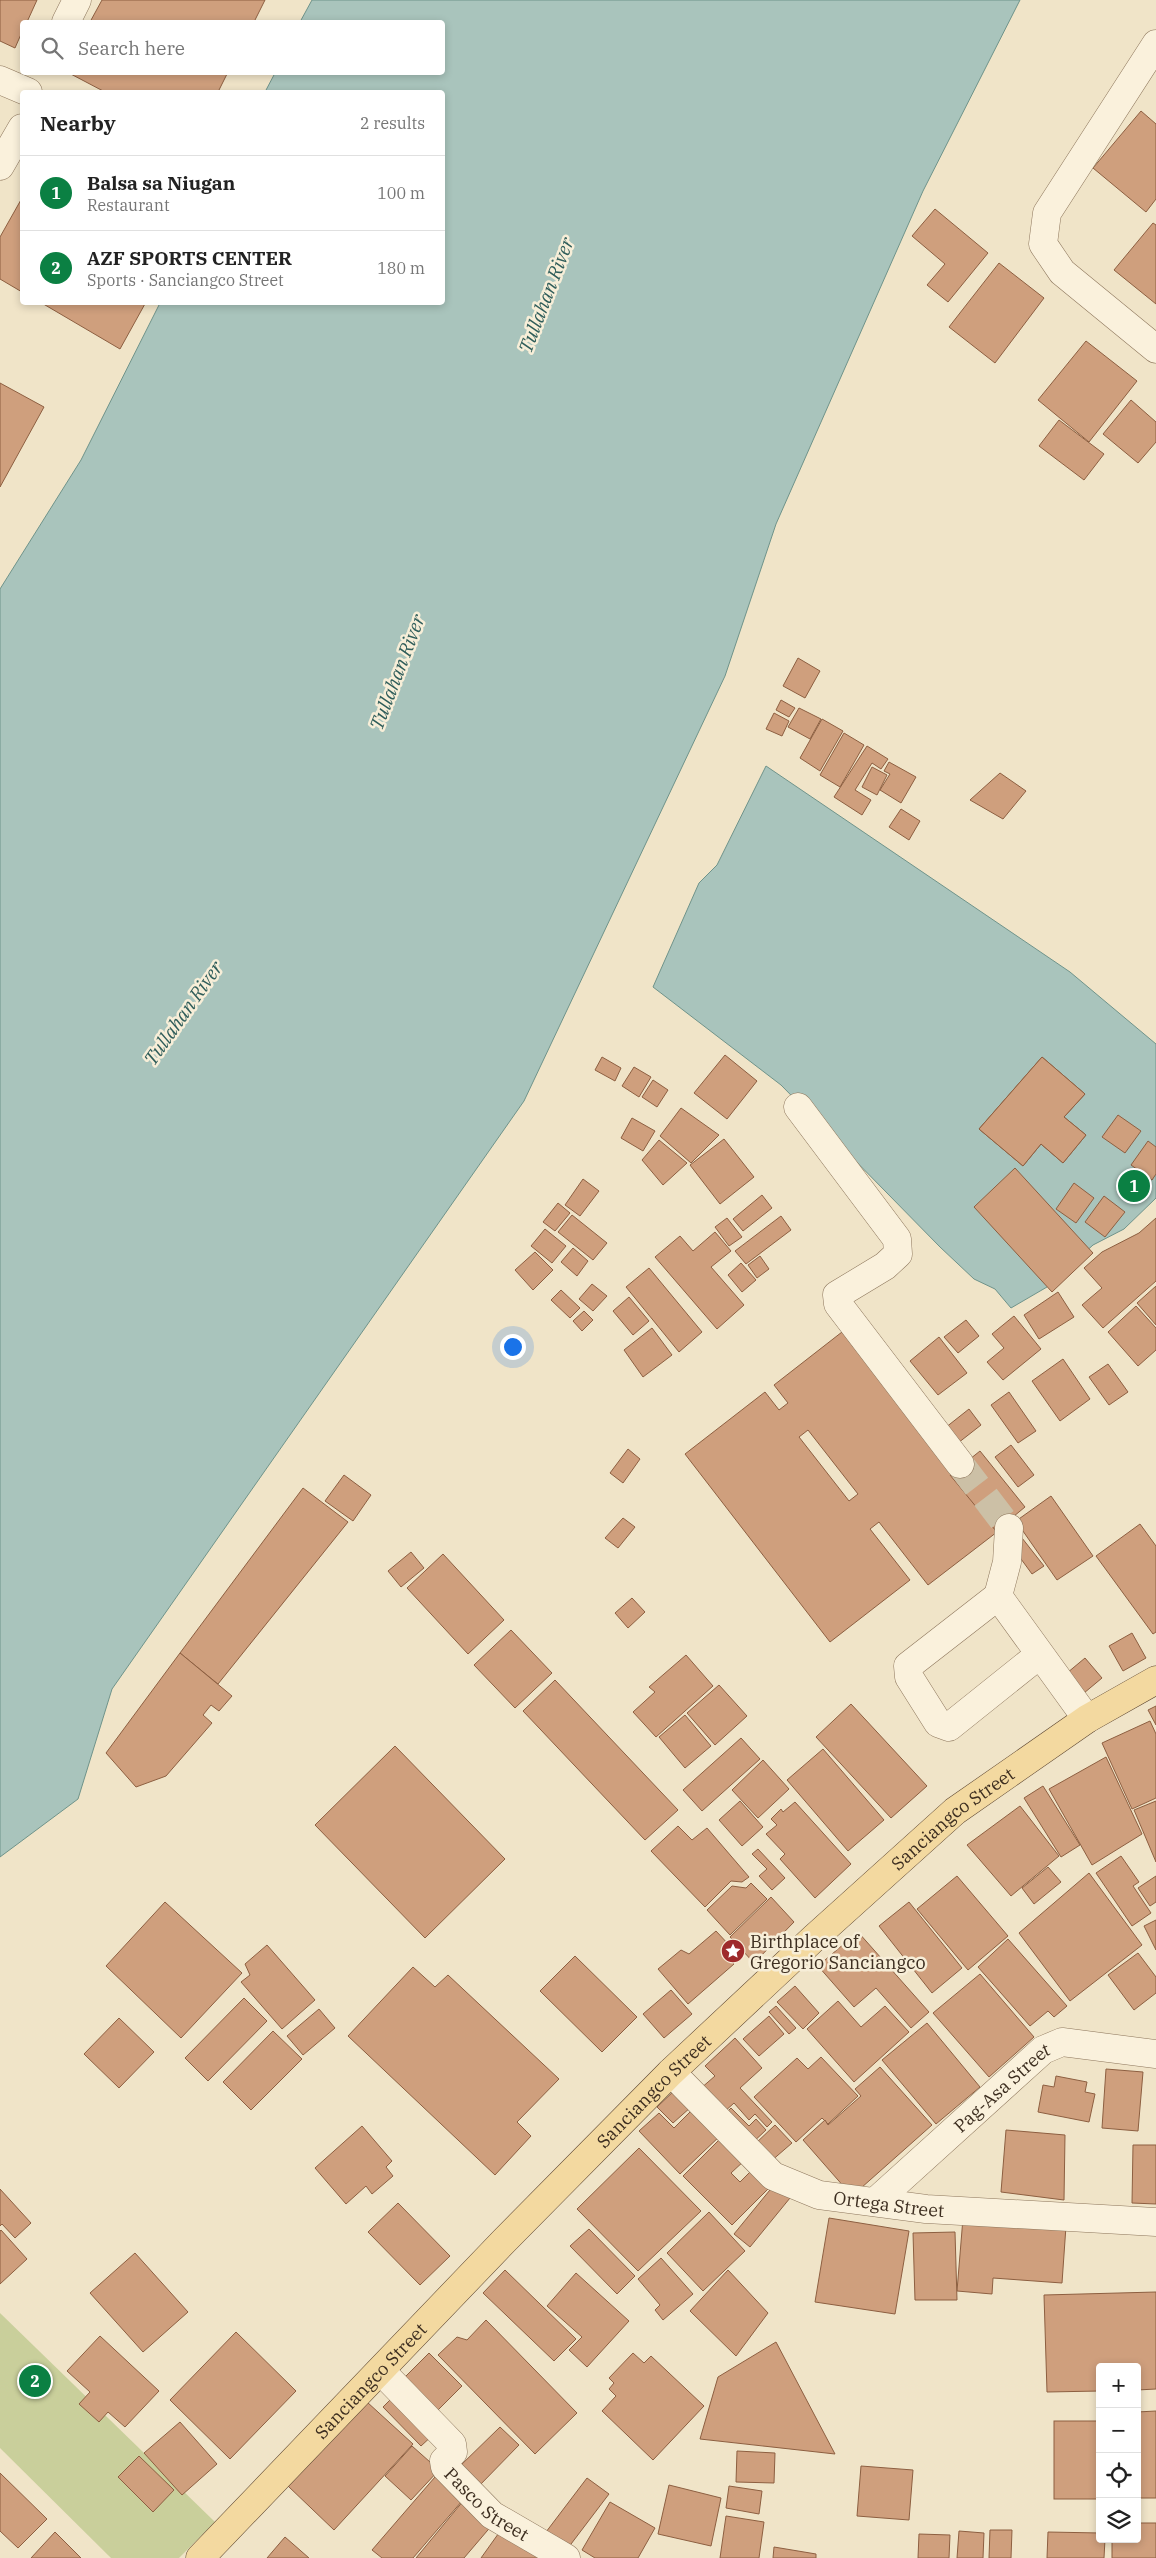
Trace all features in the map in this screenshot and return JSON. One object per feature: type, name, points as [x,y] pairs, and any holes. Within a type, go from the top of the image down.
[{"type":"main road","name":"Sanciangco Street","points":[[200,2558],[671,2072],[955,1811],[1087,1719],[1156,1680]]},
{"type":"street","points":[[67,20],[77,0]]},
{"type":"street","points":[[1152,61],[1047,213],[1043,244],[1062,272],[1156,349]]},
{"type":"street","points":[[30,90],[38,75]]},
{"type":"street","points":[[0,80],[24,90]]},
{"type":"street","points":[[0,166],[20,131]]},
{"type":"street","points":[[798,1107],[897,1239],[898,1254],[885,1266],[836,1295],[838,1304],[960,1464]]},
{"type":"street","points":[[1009,1528],[1007,1562],[998,1596],[908,1666],[909,1677],[938,1723],[949,1726],[1039,1655]]},
{"type":"street","points":[[998,1596],[1087,1719]]},
{"type":"street","name":"Pag-Asa Street","points":[[875,2202],[1043,2050],[1062,2042],[1156,2054]]},
{"type":"street","name":"Ortega Street","points":[[671,2072],[773,2176],[819,2195],[926,2209],[1156,2222]]},
{"type":"street","name":"Pasco Street","points":[[381,2371],[452,2444],[453,2452],[444,2461],[445,2467],[492,2515],[566,2558]]},
{"type":"green space","points":[[0,2313],[215,2522],[179,2558],[111,2558],[0,2448]]},
{"type":"water","name":"Tullahan River","points":[[312,0],[1020,0],[923,191],[776,524],[725,676],[524,1101],[112,1689],[78,1799],[0,1857],[0,589],[81,460],[159,305],[445,305],[445,90],[266,90],[274,75],[445,75],[445,20],[301,20]]},
{"type":"water","points":[[766,766],[1070,972],[1156,1044],[1156,1198],[1124,1229],[1093,1245],[1047,1287],[1011,1308],[995,1289],[974,1279],[940,1247],[781,1085],[653,987],[699,883],[717,865]]},
{"type":"building","points":[[0,0],[37,0],[28,20],[20,20],[20,37],[15,48],[0,41]]},
{"type":"building","points":[[102,0],[265,0],[255,20],[91,20]]},
{"type":"building","points":[[73,75],[226,75],[219,90],[101,90]]},
{"type":"building","points":[[1141,111],[1156,124],[1156,199],[1146,212],[1093,168]]},
{"type":"building","points":[[20,202],[20,291],[0,279],[0,237]]},
{"type":"building","points":[[935,209],[988,253],[948,302],[927,285],[945,264],[912,236]]},
{"type":"building","points":[[1153,223],[1156,225],[1156,304],[1114,270]]},
{"type":"building","points":[[999,263],[1044,298],[995,363],[949,327]]},
{"type":"building","points":[[45,305],[144,305],[120,349]]},
{"type":"building","points":[[1086,341],[1137,381],[1089,442],[1038,400]]},
{"type":"building","points":[[0,383],[44,407],[0,487]]},
{"type":"building","points":[[1131,400],[1156,422],[1156,442],[1138,463],[1103,434]]},
{"type":"building","points":[[1059,420],[1104,454],[1084,480],[1039,446]]},
{"type":"building","points":[[798,658],[820,671],[805,698],[783,686]]},
{"type":"building","points":[[781,700],[795,708],[789,717],[776,710]]},
{"type":"building","points":[[799,708],[821,719],[810,739],[788,727]]},
{"type":"building","points":[[774,713],[789,721],[782,736],[766,729]]},
{"type":"building","points":[[822,719],[843,731],[820,771],[800,758]]},
{"type":"building","points":[[844,733],[864,745],[840,787],[820,775]]},
{"type":"building","points":[[867,746],[888,759],[881,769],[872,763],[855,790],[871,800],[862,815],[834,797]]},
{"type":"building","points":[[889,762],[916,777],[901,803],[880,790],[890,774],[884,771]]},
{"type":"building","points":[[872,767],[887,775],[877,795],[862,787]]},
{"type":"building","points":[[1000,773],[1026,791],[1003,819],[970,800]]},
{"type":"building","points":[[901,809],[920,821],[909,840],[889,827]]},
{"type":"building","points":[[725,1055],[757,1081],[727,1119],[694,1093]]},
{"type":"building","points":[[602,1057],[621,1068],[615,1081],[595,1070]]},
{"type":"building","points":[[1042,1057],[1085,1094],[1064,1117],[1086,1135],[1063,1163],[1041,1144],[1023,1166],[979,1129]]},
{"type":"building","points":[[1042,1057],[1085,1094],[1064,1117],[1086,1135],[1063,1163],[1041,1144],[1023,1166],[979,1129]]},
{"type":"building","points":[[634,1067],[651,1077],[639,1097],[622,1086]]},
{"type":"building","points":[[653,1080],[668,1090],[657,1107],[642,1097]]},
{"type":"building","points":[[681,1108],[719,1135],[691,1163],[660,1136]]},
{"type":"building","points":[[1118,1115],[1141,1131],[1125,1153],[1102,1137]]},
{"type":"building","points":[[632,1118],[655,1131],[643,1151],[621,1138]]},
{"type":"building","points":[[724,1139],[754,1177],[720,1204],[690,1165]]},
{"type":"building","points":[[659,1140],[687,1163],[663,1185],[642,1160]]},
{"type":"building","points":[[1148,1141],[1156,1147],[1156,1174],[1152,1180],[1131,1165]]},
{"type":"building","points":[[1015,1168],[1093,1253],[1052,1292],[974,1207]]},
{"type":"building","points":[[583,1179],[599,1191],[580,1216],[565,1205]]},
{"type":"building","points":[[1074,1183],[1094,1198],[1076,1223],[1056,1209]]},
{"type":"building","points":[[762,1195],[772,1208],[743,1231],[733,1219]]},
{"type":"building","points":[[1104,1196],[1125,1212],[1105,1237],[1085,1222]]},
{"type":"building","points":[[558,1203],[570,1213],[555,1231],[543,1222]]},
{"type":"building","points":[[572,1215],[607,1243],[593,1260],[558,1232]]},
{"type":"building","points":[[781,1216],[791,1230],[746,1264],[735,1251]]},
{"type":"building","points":[[727,1218],[742,1237],[729,1246],[715,1227]]},
{"type":"building","points":[[1156,1218],[1156,1281],[1103,1328],[1082,1305],[1102,1288],[1084,1268],[1102,1252],[1139,1233]]},
{"type":"building","points":[[545,1229],[566,1246],[552,1263],[531,1246]]},
{"type":"building","points":[[715,1232],[731,1251],[711,1267],[744,1305],[717,1329],[655,1257],[680,1236],[693,1251]]},
{"type":"building","points":[[573,1248],[588,1261],[577,1276],[561,1262]]},
{"type":"building","points":[[535,1252],[553,1270],[533,1290],[515,1270]]},
{"type":"building","points":[[760,1256],[769,1269],[757,1278],[748,1265]]},
{"type":"building","points":[[741,1263],[756,1280],[742,1292],[728,1275]]},
{"type":"building","points":[[649,1268],[702,1332],[679,1352],[626,1287]]},
{"type":"building","points":[[592,1284],[607,1296],[593,1311],[579,1299]]},
{"type":"building","points":[[1156,1286],[1156,1325],[1137,1303]]},
{"type":"building","points":[[561,1290],[580,1308],[570,1318],[551,1300]]},
{"type":"building","points":[[1058,1292],[1074,1317],[1039,1339],[1024,1315]]},
{"type":"building","points":[[629,1297],[649,1321],[633,1335],[613,1311]]},
{"type":"building","points":[[1136,1306],[1156,1328],[1156,1350],[1138,1366],[1108,1332]]},
{"type":"building","points":[[584,1311],[593,1320],[582,1331],[573,1321]]},
{"type":"building","points":[[1014,1316],[1041,1349],[1003,1380],[987,1362],[1004,1348],[992,1334]]},
{"type":"building","points":[[966,1320],[979,1336],[958,1353],[944,1337]]},
{"type":"building","points":[[652,1328],[672,1355],[643,1377],[624,1350]]},
{"type":"building","points":[[842,1332],[997,1532],[928,1585],[879,1522],[870,1529],[910,1580],[830,1642],[685,1454],[765,1392],[779,1410],[788,1403],[774,1385]],"holes":[[[808,1430],[858,1494],[849,1501],[799,1437]]]},
{"type":"building","points":[[939,1337],[967,1373],[938,1395],[910,1361]]},
{"type":"building","points":[[1063,1359],[1090,1399],[1060,1421],[1032,1381]]},
{"type":"building","points":[[1108,1364],[1128,1392],[1109,1405],[1089,1377]]},
{"type":"building","points":[[1009,1392],[1036,1431],[1018,1443],[991,1405]]},
{"type":"building","points":[[969,1409],[981,1425],[958,1443],[945,1428]]},
{"type":"building","points":[[1011,1445],[1034,1475],[1018,1487],[995,1457]]},
{"type":"building","points":[[628,1449],[640,1459],[623,1483],[610,1473]]},
{"type":"building","points":[[980,1451],[1025,1507],[996,1531],[950,1475]]},
{"type":"building","points":[[344,1475],[371,1495],[353,1521],[325,1501]]},
{"type":"building","points":[[303,1488],[348,1522],[218,1684],[180,1653]]},
{"type":"building","points":[[1051,1496],[1093,1556],[1057,1580],[1016,1521]]},
{"type":"building","points":[[623,1518],[635,1527],[618,1548],[605,1538]]},
{"type":"building","points":[[1140,1524],[1156,1546],[1156,1632],[1153,1634],[1096,1556]]},
{"type":"building","points":[[1022,1538],[1044,1566],[1032,1574],[1013,1548]]},
{"type":"building","points":[[411,1552],[424,1568],[401,1587],[388,1571]]},
{"type":"building","points":[[443,1554],[504,1620],[468,1654],[407,1588]]},
{"type":"building","points":[[632,1598],[645,1612],[628,1628],[615,1613]]},
{"type":"building","points":[[511,1630],[552,1673],[515,1708],[474,1665]]},
{"type":"building","points":[[1132,1633],[1146,1658],[1123,1671],[1109,1646]]},
{"type":"building","points":[[180,1653],[232,1696],[219,1711],[211,1705],[203,1715],[212,1723],[166,1776],[136,1787],[106,1753]]},
{"type":"building","points":[[686,1655],[713,1686],[656,1737],[633,1712],[655,1692],[649,1687]]},
{"type":"building","points":[[1085,1658],[1102,1678],[1084,1693],[1067,1673]]},
{"type":"building","points":[[555,1680],[678,1810],[645,1840],[523,1711]]},
{"type":"building","points":[[719,1685],[747,1716],[715,1745],[687,1713]]},
{"type":"building","points":[[851,1704],[927,1786],[891,1818],[816,1737]]},
{"type":"building","points":[[1156,1706],[1156,1725],[1148,1710]]},
{"type":"building","points":[[685,1715],[711,1746],[685,1768],[659,1737]]},
{"type":"building","points":[[1150,1721],[1156,1734],[1156,1798],[1132,1809],[1102,1743]]},
{"type":"building","points":[[741,1738],[760,1759],[702,1811],[683,1790]]},
{"type":"building","points":[[395,1746],[505,1859],[425,1938],[315,1825]]},
{"type":"building","points":[[823,1749],[884,1820],[848,1851],[787,1780]]},
{"type":"building","points":[[1106,1757],[1142,1834],[1092,1865],[1049,1789]]},
{"type":"building","points":[[763,1760],[789,1789],[758,1818],[732,1790]]},
{"type":"building","points":[[1043,1786],[1080,1845],[1061,1857],[1024,1798]]},
{"type":"building","points":[[740,1801],[763,1827],[742,1846],[719,1820]]},
{"type":"building","points":[[1156,1801],[1156,1862],[1134,1810]]},
{"type":"building","points":[[795,1802],[851,1864],[815,1898],[780,1859],[785,1854],[766,1834],[777,1825],[771,1819],[781,1809],[783,1812]]},
{"type":"building","points":[[1020,1806],[1059,1856],[1011,1896],[967,1845]]},
{"type":"building","points":[[678,1826],[692,1840],[707,1828],[749,1877],[742,1882],[731,1881],[705,1907],[651,1851]]},
{"type":"building","points":[[758,1849],[785,1878],[772,1890],[759,1876],[767,1869],[752,1854]]},
{"type":"building","points":[[1121,1856],[1139,1882],[1133,1886],[1151,1913],[1132,1926],[1096,1873]]},
{"type":"building","points":[[1048,1867],[1061,1882],[1034,1904],[1022,1888]]},
{"type":"building","points":[[1089,1873],[1142,1945],[1070,2001],[1019,1933]]},
{"type":"building","points":[[957,1876],[1008,1936],[968,1970],[917,1909]]},
{"type":"building","points":[[1156,1876],[1156,1902],[1150,1906],[1138,1888]]},
{"type":"building","points":[[751,1883],[767,1899],[730,1935],[707,1910],[732,1886],[746,1888]]},
{"type":"building","points":[[771,1897],[794,1922],[754,1963],[730,1937]]},
{"type":"building","points":[[165,1902],[242,1973],[181,2038],[106,1966]]},
{"type":"building","points":[[909,1902],[962,1968],[932,1993],[879,1926]]},
{"type":"building","points":[[1156,1920],[1156,1950],[1144,1926]]},
{"type":"building","points":[[716,1931],[730,1946],[723,1952],[734,1964],[688,2004],[658,1969],[681,1950],[689,1954]]},
{"type":"building","points":[[858,1932],[929,2012],[911,2028],[876,1988],[854,2007],[818,1966]]},
{"type":"building","points":[[1008,1939],[1067,2006],[1054,2017],[1048,2011],[1030,2026],[978,1967]]},
{"type":"building","points":[[267,1945],[315,2000],[282,2029],[241,1982],[250,1975],[245,1964]]},
{"type":"building","points":[[1138,1953],[1156,1977],[1156,1993],[1134,2010],[1108,1975]]},
{"type":"building","points":[[575,1956],[637,2017],[602,2052],[540,1991]]},
{"type":"building","points":[[413,1967],[435,1987],[448,1975],[559,2079],[517,2122],[531,2136],[495,2175],[348,2036]]},
{"type":"building","points":[[980,1974],[1034,2037],[989,2077],[933,2013]]},
{"type":"building","points":[[795,1986],[819,2013],[803,2029],[777,2002]]},
{"type":"building","points":[[671,1990],[692,2014],[664,2038],[643,2014]]},
{"type":"building","points":[[244,1998],[267,2021],[208,2081],[185,2058]]},
{"type":"building","points":[[838,2001],[861,2027],[885,2006],[909,2032],[854,2082],[807,2029]]},
{"type":"building","points":[[776,2006],[796,2028],[789,2034],[769,2012]]},
{"type":"building","points":[[319,2009],[335,2028],[303,2055],[287,2036]]},
{"type":"building","points":[[769,2016],[784,2034],[759,2056],[743,2039]]},
{"type":"building","points":[[119,2018],[154,2052],[119,2088],[84,2054]]},
{"type":"building","points":[[927,2023],[980,2087],[936,2124],[882,2060]]},
{"type":"building","points":[[273,2031],[302,2059],[251,2110],[223,2082]]},
{"type":"building","points":[[735,2038],[762,2068],[740,2088],[772,2122],[767,2127],[755,2114],[749,2120],[734,2103],[723,2113],[700,2089],[715,2076],[705,2066]]},
{"type":"building","points":[[821,2057],[858,2096],[828,2124],[822,2118],[796,2142],[754,2097],[797,2058],[808,2069]]},
{"type":"building","points":[[880,2067],[932,2125],[852,2196],[803,2140],[825,2120],[828,2125],[861,2096],[855,2089]]},
{"type":"building","points":[[1106,2069],[1143,2072],[1138,2131],[1102,2128]]},
{"type":"building","points":[[1056,2076],[1087,2082],[1085,2092],[1095,2094],[1089,2122],[1038,2112],[1043,2085],[1054,2087]]},
{"type":"building","points":[[675,2090],[691,2107],[673,2123],[657,2107]]},
{"type":"building","points":[[695,2107],[722,2134],[680,2174],[639,2131],[659,2113],[674,2128]]},
{"type":"building","points":[[731,2108],[749,2126],[756,2119],[766,2130],[750,2145],[723,2116]]},
{"type":"building","points":[[775,2125],[792,2143],[770,2162],[754,2145]]},
{"type":"building","points":[[362,2126],[392,2161],[386,2167],[393,2176],[372,2194],[366,2186],[346,2204],[315,2168]]},
{"type":"building","points":[[1006,2130],[1065,2135],[1064,2200],[1001,2192]]},
{"type":"building","points":[[722,2137],[745,2160],[731,2173],[740,2182],[755,2167],[773,2184],[732,2225],[683,2176]]},
{"type":"building","points":[[1133,2145],[1156,2145],[1156,2204],[1132,2203]]},
{"type":"building","points":[[639,2148],[701,2211],[638,2271],[577,2209]]},
{"type":"building","points":[[774,2185],[790,2198],[750,2247],[734,2234]]},
{"type":"building","points":[[0,2189],[31,2223],[15,2238],[2,2224],[0,2226]]},
{"type":"building","points":[[398,2203],[450,2256],[420,2285],[368,2232]]},
{"type":"building","points":[[709,2212],[745,2251],[703,2291],[667,2253]]},
{"type":"building","points":[[829,2218],[909,2231],[895,2314],[815,2302]]},
{"type":"building","points":[[963,2218],[1066,2226],[1062,2283],[993,2278],[992,2294],[957,2291]]},
{"type":"building","points":[[589,2229],[635,2276],[617,2294],[570,2246]]},
{"type":"building","points":[[0,2231],[27,2259],[0,2284]]},
{"type":"building","points":[[955,2232],[957,2300],[915,2300],[913,2233]]},
{"type":"building","points":[[135,2253],[188,2312],[143,2352],[90,2293]]},
{"type":"building","points":[[661,2258],[693,2294],[663,2320],[655,2310],[660,2305],[638,2279]]},
{"type":"building","points":[[505,2270],[576,2339],[554,2361],[483,2293]]},
{"type":"building","points":[[728,2270],[768,2313],[736,2356],[690,2311]]},
{"type":"building","points":[[576,2273],[629,2321],[587,2367],[569,2350],[582,2337],[547,2306]]},
{"type":"building","points":[[1156,2292],[1156,2389],[1141,2390],[1141,2363],[1096,2363],[1096,2391],[1047,2392],[1044,2295]]},
{"type":"building","points":[[486,2320],[577,2413],[535,2454],[438,2355],[457,2337],[467,2340]]},
{"type":"building","points":[[236,2332],[296,2391],[230,2459],[170,2400]]},
{"type":"building","points":[[100,2336],[159,2391],[125,2427],[108,2412],[99,2422],[79,2404],[90,2392],[67,2371]]},
{"type":"building","points":[[776,2342],[835,2454],[700,2439],[718,2377]]},
{"type":"building","points":[[429,2353],[462,2386],[430,2418],[397,2385]]},
{"type":"building","points":[[633,2353],[644,2363],[651,2356],[704,2406],[653,2460],[602,2411],[616,2396],[609,2389],[614,2383],[609,2378]]},
{"type":"building","points":[[396,2394],[435,2433],[421,2446],[383,2407]]},
{"type":"building","points":[[367,2402],[413,2444],[334,2530],[288,2486]]},
{"type":"building","points":[[1156,2411],[1156,2498],[1141,2498],[1141,2412]]},
{"type":"building","points":[[1054,2421],[1096,2421],[1096,2499],[1054,2499]]},
{"type":"building","points":[[180,2422],[217,2464],[182,2495],[144,2453]]},
{"type":"building","points":[[500,2427],[519,2445],[478,2487],[459,2467]]},
{"type":"building","points":[[412,2446],[439,2470],[411,2500],[385,2476]]},
{"type":"building","points":[[737,2451],[775,2453],[774,2483],[736,2482]]},
{"type":"building","points":[[139,2456],[174,2490],[153,2512],[118,2477]]},
{"type":"building","points":[[861,2466],[913,2470],[909,2520],[857,2516]]},
{"type":"building","points":[[0,2473],[47,2519],[18,2548],[0,2531]]},
{"type":"building","points":[[435,2477],[462,2501],[413,2558],[382,2558],[372,2550]]},
{"type":"building","points":[[587,2478],[609,2494],[568,2548],[546,2532]]},
{"type":"building","points":[[669,2485],[721,2498],[711,2546],[658,2534]]},
{"type":"building","points":[[729,2486],[762,2491],[759,2514],[726,2508]]},
{"type":"building","points":[[464,2500],[493,2524],[464,2558],[416,2558]]},
{"type":"building","points":[[610,2502],[655,2528],[638,2558],[595,2558],[582,2550]]},
{"type":"building","points":[[726,2516],[764,2522],[759,2558],[720,2558]]},
{"type":"building","points":[[1141,2523],[1156,2523],[1156,2558],[1112,2558],[1112,2543],[1141,2543]]},
{"type":"building","points":[[501,2530],[540,2558],[481,2558]]},
{"type":"building","points":[[990,2530],[1012,2530],[1011,2558],[989,2558]]},
{"type":"building","points":[[959,2531],[984,2533],[983,2558],[957,2558]]},
{"type":"building","points":[[55,2532],[81,2558],[31,2558]]},
{"type":"building","points":[[1048,2532],[1096,2533],[1096,2543],[1105,2543],[1104,2558],[1047,2558]]},
{"type":"building","points":[[919,2534],[950,2535],[949,2558],[918,2558]]},
{"type":"building","points":[[285,2537],[309,2558],[267,2558]]},
{"type":"building","points":[[774,2547],[816,2554],[816,2558],[773,2558]]},
{"type":"tunnel","points":[[960,1464],[1009,1528]]},
{"type":"place","name":"Balsa sa Niugan","points":[[1134,1186]]},
{"type":"place","name":"Birthplace of Gregorio Sanciangco","points":[[733,1951]]},
{"type":"place","name":"AZF SPORTS CENTER","points":[[35,2381]]}]
